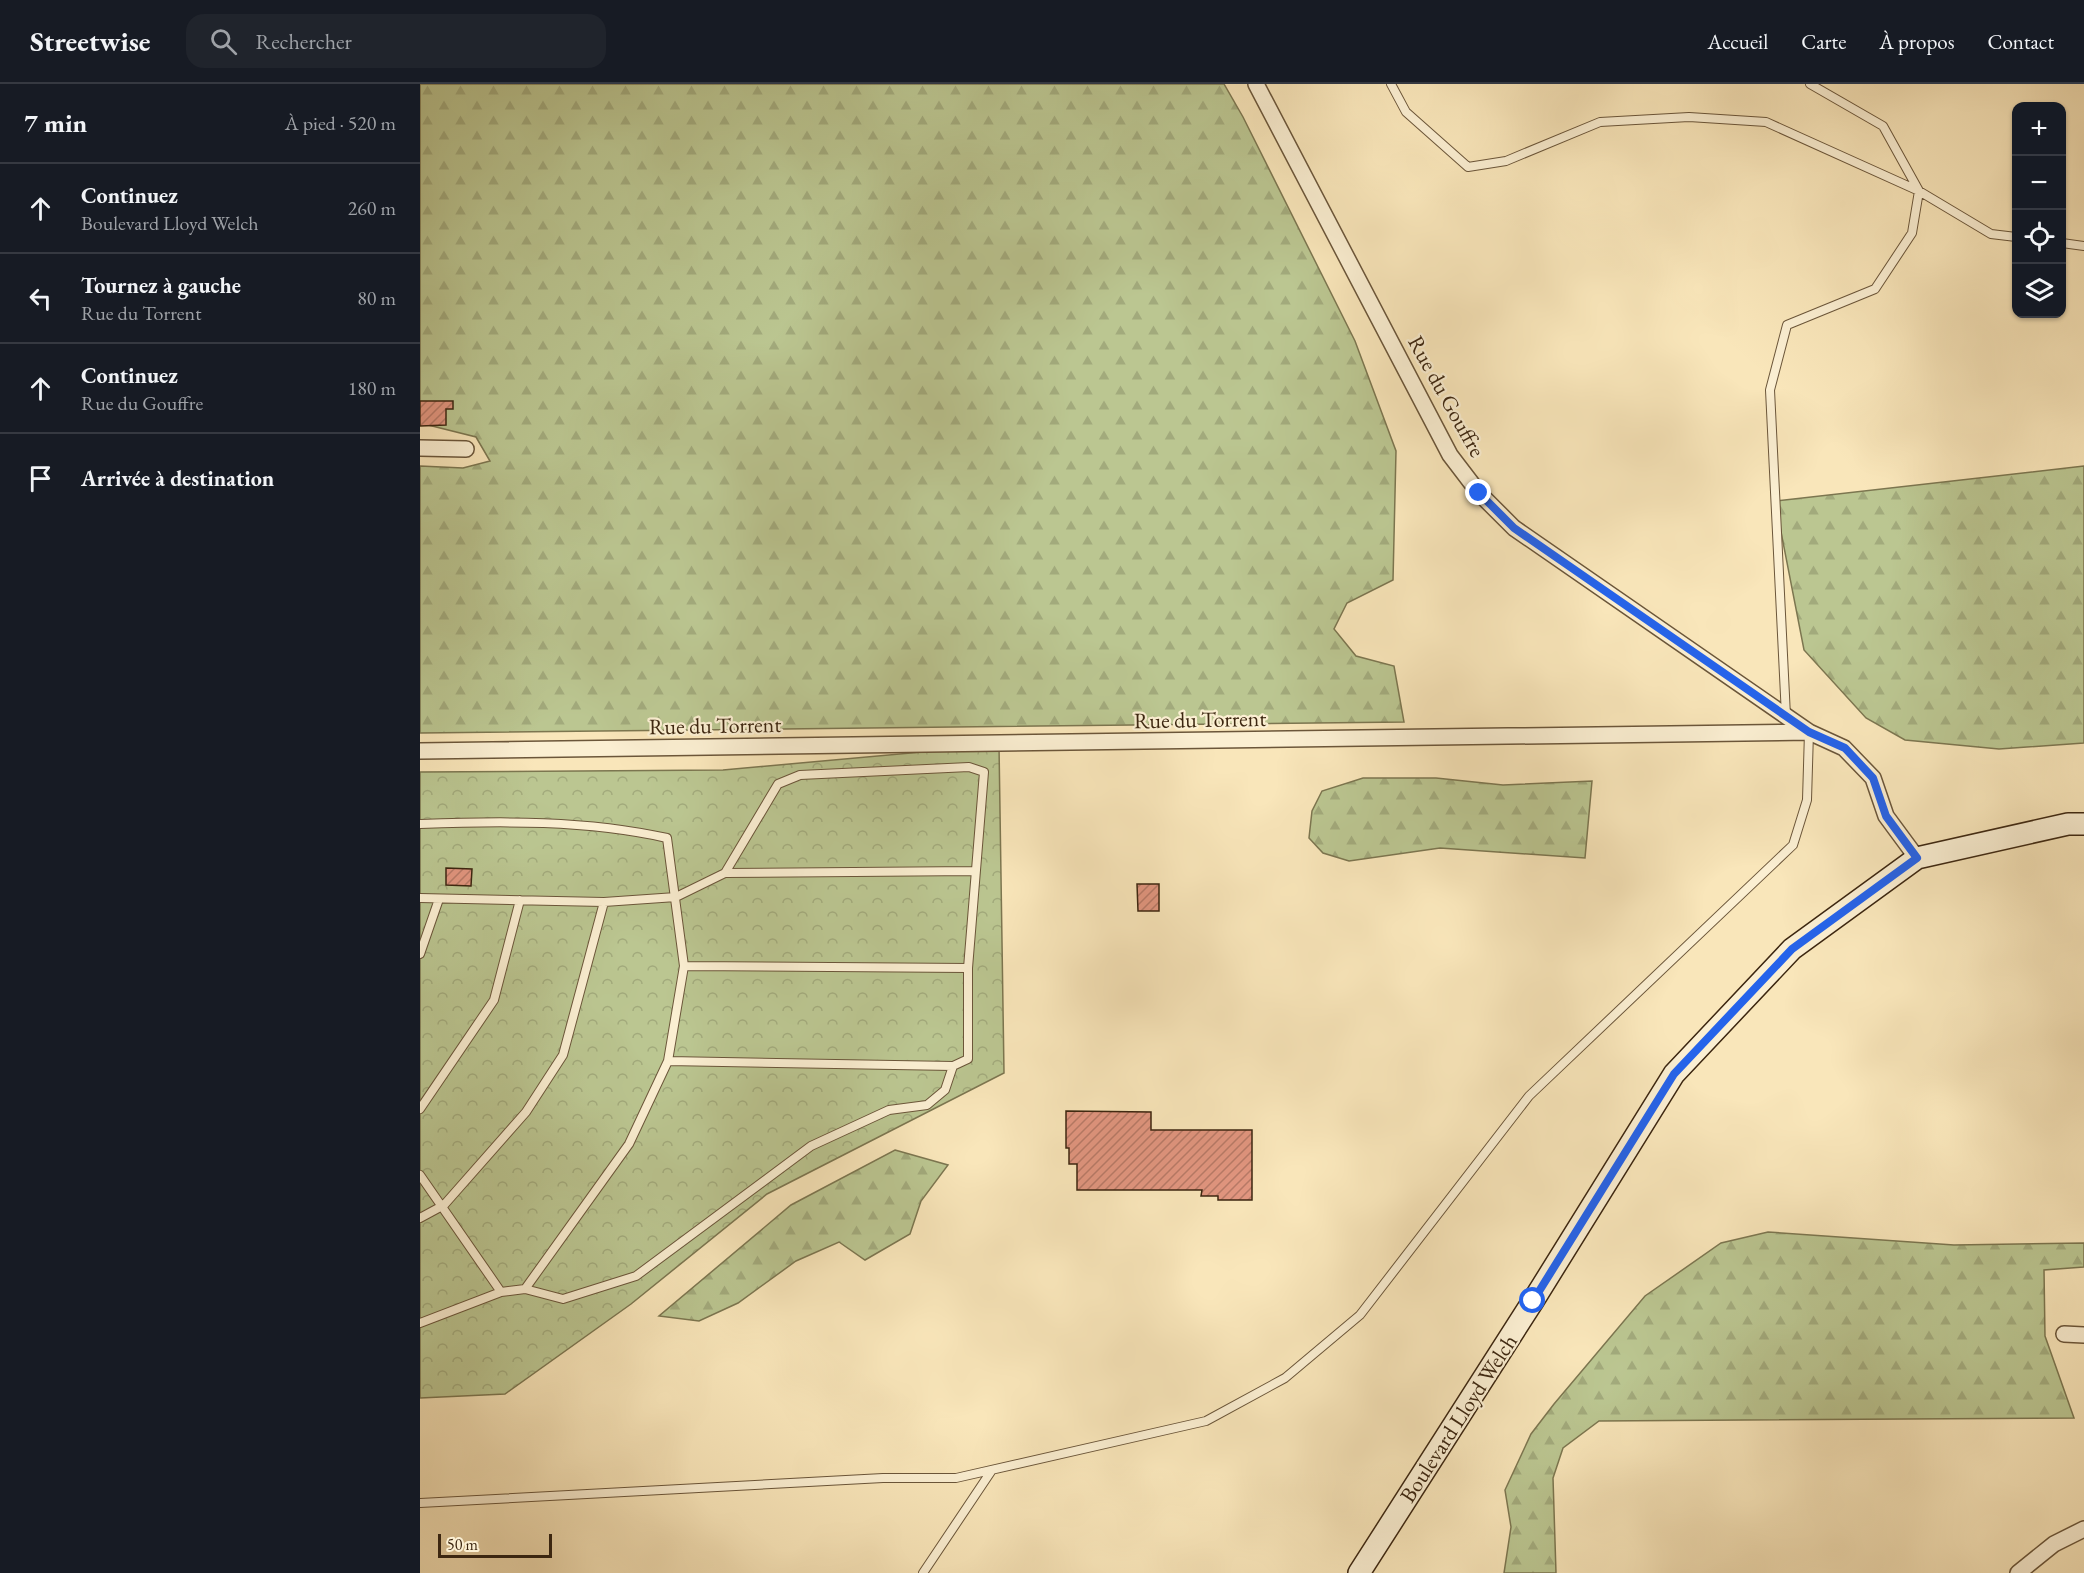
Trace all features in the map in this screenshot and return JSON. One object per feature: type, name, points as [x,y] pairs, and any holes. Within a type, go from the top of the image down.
[{"type":"main road","name":"Boulevard Lloyd Welch","points":[[1359,1573],[1533,1301],[1674,1074],[1792,949],[1917,858],[2068,824],[2084,824]]},
{"type":"street","name":"Rue du Gouffre","points":[[1256,84],[1450,455],[1479,493],[1514,528],[1809,732]]},
{"type":"street","points":[[420,448],[466,449]]},
{"type":"street","name":"Rue du Torrent","points":[[420,751],[1809,732],[1845,748],[1873,778],[1886,816],[1917,858]]},
{"type":"street","points":[[2064,1334],[2084,1335]]},
{"type":"street","points":[[2018,1573],[2054,1544],[2084,1529]]},
{"type":"lane","points":[[1391,84],[1406,112],[1468,167],[1506,161],[1600,122],[1689,117],[1766,122],[1919,191],[1991,234],[2012,237]]},
{"type":"lane","points":[[1786,716],[1770,390],[1787,325],[1875,289],[1912,233],[1919,191],[1883,126],[1810,84]]},
{"type":"lane","points":[[2066,244],[2084,246]]},
{"type":"lane","points":[[420,1503],[883,1478],[956,1478],[1206,1421],[1286,1378],[1360,1315],[1529,1096],[1793,845],[1807,800],[1809,732]]},
{"type":"lane","points":[[668,1060],[953,1066],[968,1059],[968,968],[984,772],[969,767],[800,775],[778,784],[725,873]]},
{"type":"lane","points":[[420,824],[511,821],[633,831],[667,838],[684,966],[668,1060],[629,1144],[525,1289]]},
{"type":"lane","points":[[420,898],[604,902],[676,897],[725,873],[975,871]]},
{"type":"lane","points":[[420,954],[439,898]]},
{"type":"lane","points":[[420,1109],[494,1000],[520,900]]},
{"type":"lane","points":[[420,1218],[444,1205],[526,1112],[563,1055],[604,902]]},
{"type":"lane","points":[[684,966],[968,968]]},
{"type":"lane","points":[[420,1323],[501,1292],[525,1289],[563,1299],[636,1276],[811,1146],[889,1110],[927,1105],[945,1090],[953,1066]]},
{"type":"lane","points":[[420,1175],[444,1205],[501,1292]]},
{"type":"lane","points":[[923,1573],[992,1470]]},
{"type":"green space","points":[[420,84],[1224,84],[1243,117],[1355,341],[1396,451],[1393,580],[1347,603],[1334,629],[1356,656],[1394,666],[1404,722],[420,733],[420,466],[463,468],[490,461],[476,437],[420,423]]},
{"type":"green space","points":[[2084,466],[2084,743],[1999,749],[1905,740],[1866,718],[1804,650],[1775,501]]},
{"type":"green space","points":[[999,745],[1004,1073],[767,1194],[631,1304],[505,1394],[420,1398],[420,772],[723,770]]},
{"type":"green space","points":[[1363,778],[1436,778],[1503,785],[1592,781],[1585,858],[1440,848],[1349,861],[1323,853],[1309,838],[1312,811],[1322,791]]},
{"type":"green space","points":[[895,1150],[948,1165],[921,1201],[910,1234],[865,1260],[839,1242],[796,1261],[738,1303],[699,1321],[659,1316],[791,1205]]},
{"type":"green space","points":[[1768,1232],[1954,1245],[2084,1243],[2084,1267],[2044,1270],[2045,1336],[2074,1418],[1599,1421],[1563,1448],[1553,1478],[1556,1573],[1504,1573],[1511,1527],[1505,1490],[1531,1434],[1554,1404],[1645,1296],[1721,1243]]},
{"type":"building","points":[[420,401],[453,401],[453,409],[446,409],[446,425],[420,426]]},
{"type":"building","points":[[446,868],[472,869],[471,886],[446,885]]},
{"type":"building","points":[[1137,884],[1159,884],[1159,911],[1138,911]]},
{"type":"building","points":[[1066,1111],[1151,1112],[1151,1130],[1252,1130],[1252,1200],[1218,1200],[1218,1196],[1201,1196],[1202,1190],[1077,1190],[1077,1164],[1069,1164],[1069,1148],[1066,1148]]},
{"type":"route","points":[[1479,493],[1514,528],[1809,732],[1845,748],[1873,778],[1886,816],[1917,858],[1792,949],[1674,1074],[1533,1301]]}]
